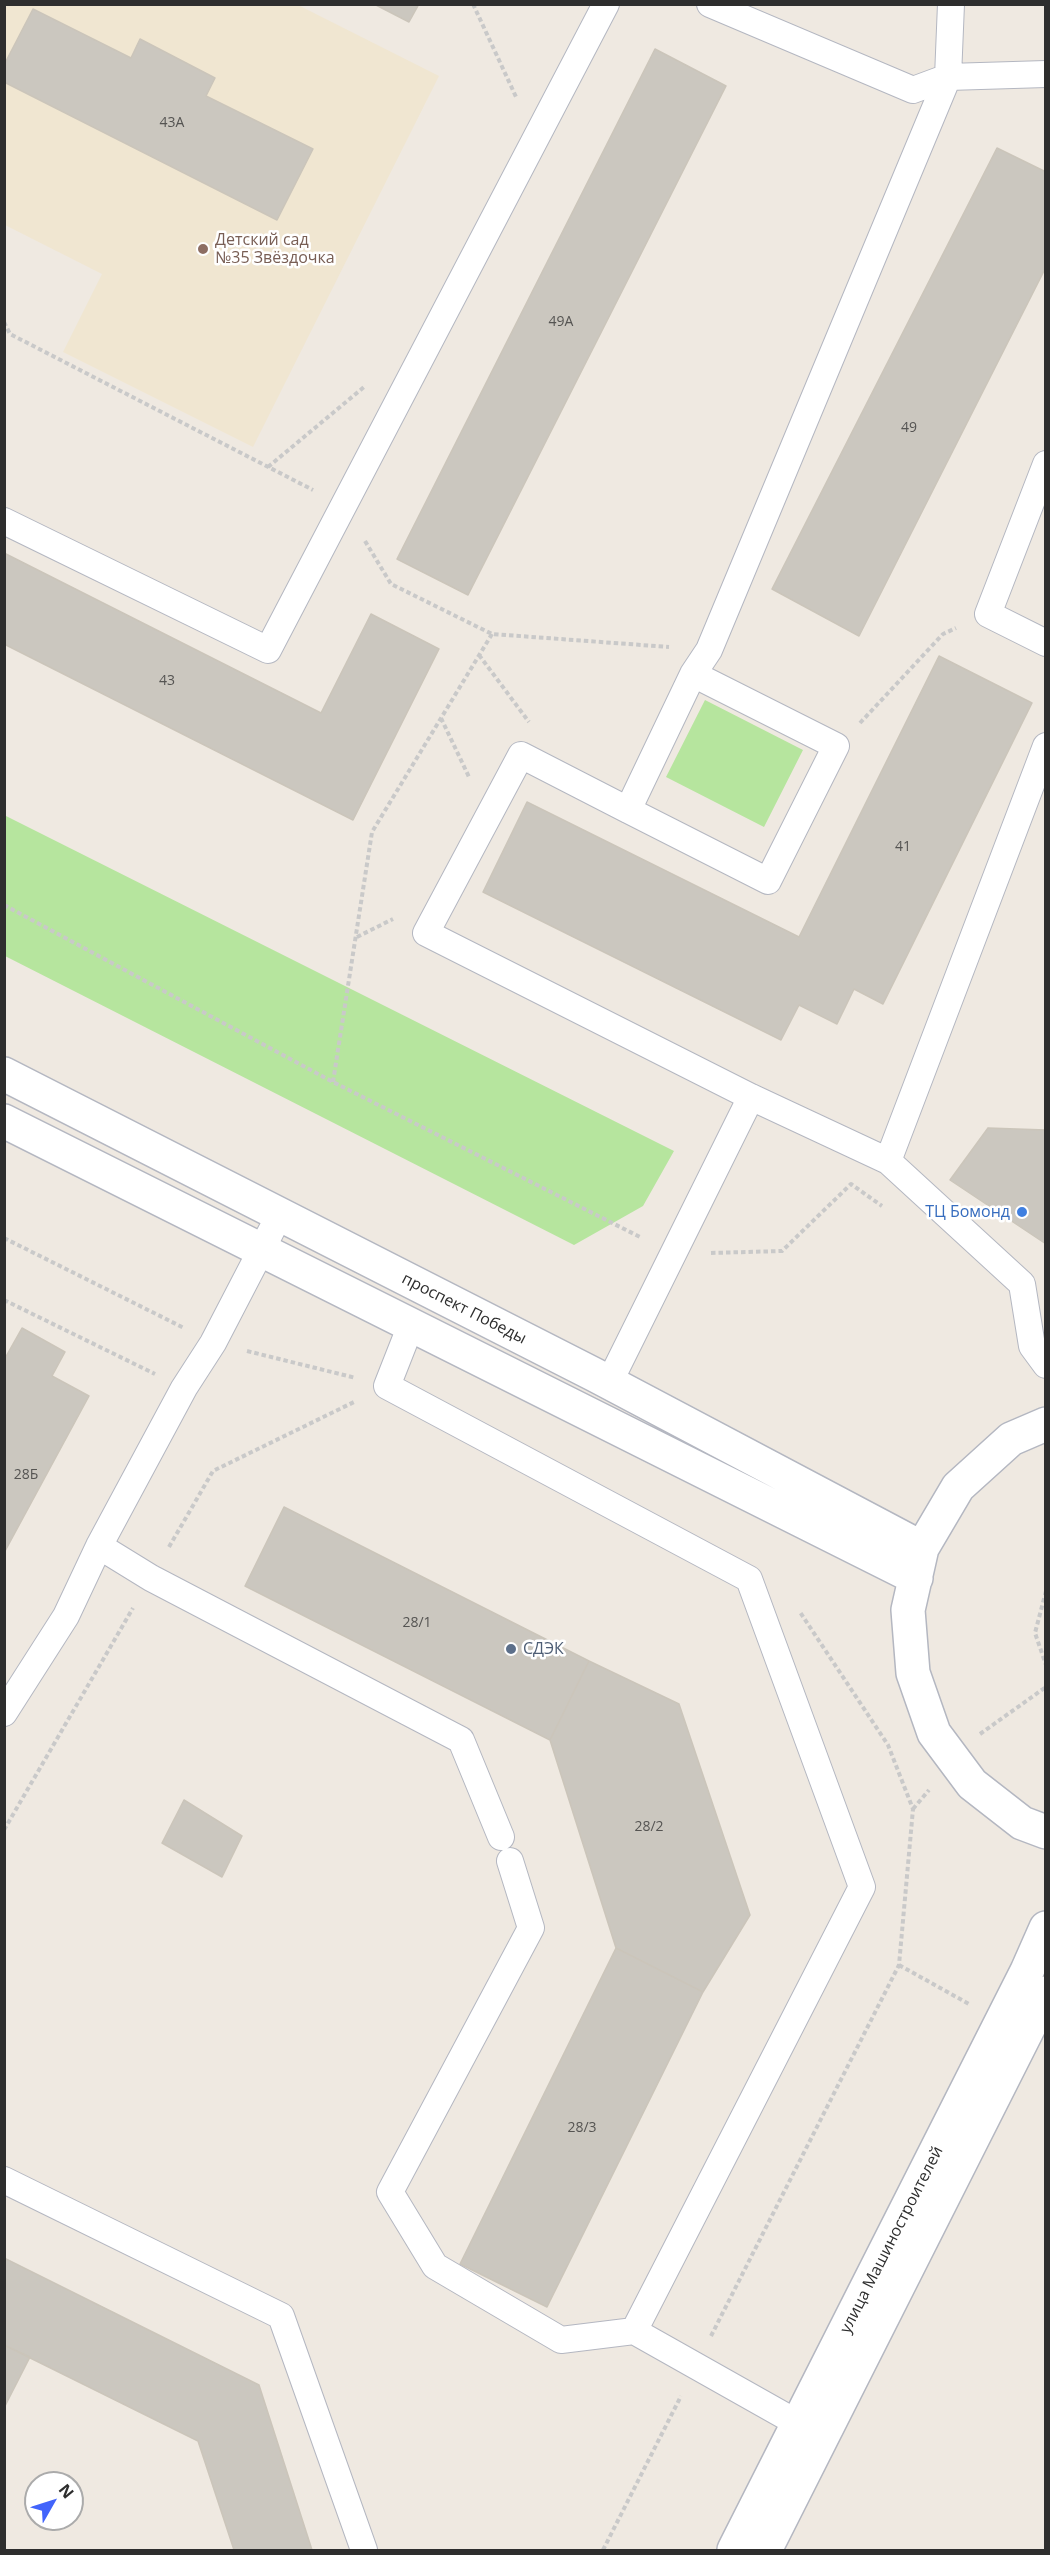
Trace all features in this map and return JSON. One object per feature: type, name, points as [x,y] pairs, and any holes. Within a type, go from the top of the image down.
[{"type":"main road","name":"проспект Победы","points":[[4,1074],[609,1383],[919,1563]]},
{"type":"main road","points":[[4,1121],[411,1325],[919,1563]]},
{"type":"main road","points":[[1046,1424],[1011,1439],[958,1487],[919,1563],[908,1610],[913,1673],[934,1733],[972,1784],[1022,1823],[1046,1832]]},
{"type":"main road","name":"улица Машиностроителей","points":[[734,2550],[800,2424],[1027,1971],[1046,1928]]},
{"type":"main road","points":[[765,2550],[1046,1993]]},
{"type":"lane","points":[[4,521],[268,650],[606,4]]},
{"type":"lane","points":[[710,4],[913,90],[948,77],[1046,74]]},
{"type":"lane","points":[[628,810],[693,674],[709,650],[948,77],[951,4]]},
{"type":"lane","points":[[1046,464],[988,614],[1046,643]]},
{"type":"lane","points":[[693,674],[836,746],[768,881],[521,755],[426,933],[751,1097],[888,1161],[1022,1284],[1032,1346],[1046,1365]]},
{"type":"lane","points":[[888,1161],[1046,746]]},
{"type":"lane","points":[[609,1383],[751,1097]]},
{"type":"lane","points":[[4,1713],[66,1616],[99,1546],[184,1388],[213,1343],[280,1215]]},
{"type":"lane","points":[[411,1325],[387,1386],[749,1579],[862,1887],[634,2331]]},
{"type":"lane","points":[[99,1546],[151,1578],[461,1740],[501,1837]]},
{"type":"lane","points":[[510,1861],[531,1928],[390,2193],[435,2266],[561,2340],[634,2331],[800,2424]]},
{"type":"lane","points":[[4,2180],[281,2316],[364,2550]]},
{"type":"path","points":[[473,4],[536,139]]},
{"type":"path","points":[[4,322],[10,334],[344,506],[391,584],[492,634],[709,650]]},
{"type":"path","points":[[268,467],[366,386]]},
{"type":"path","points":[[859,724],[943,634],[988,614]]},
{"type":"path","points":[[333,1082],[372,832],[492,634]]},
{"type":"path","points":[[441,718],[488,816]]},
{"type":"path","points":[[4,905],[333,1082],[674,1254],[782,1251],[851,1184],[889,1211]]},
{"type":"path","points":[[4,1245],[6,1238],[213,1343],[387,1386]]},
{"type":"path","points":[[4,1300],[184,1388]]},
{"type":"path","points":[[1046,1591],[1035,1633],[1046,1665]]},
{"type":"shaded area","name":"Детский сад №35 Звёздочка","points":[[4,5],[298,5],[439,76],[253,447],[63,352],[102,274],[5,225]]},
{"type":"green space","points":[[705,700],[803,750],[764,827],[666,777]]},
{"type":"green space","points":[[4,815],[674,1151],[643,1206],[574,1245],[5,956]]},
{"type":"building","points":[[374,4],[419,4],[409,22]]},
{"type":"building","points":[[33,9],[131,58],[140,39],[215,78],[206,96],[313,149],[277,220],[4,82],[4,65]]},
{"type":"building","points":[[655,49],[726,86],[468,595],[397,559]]},
{"type":"building","points":[[997,148],[1046,172],[1046,267],[859,636],[772,589]]},
{"type":"building","points":[[4,553],[321,713],[371,614],[439,649],[353,820],[4,644]]},
{"type":"building","points":[[939,656],[1032,703],[883,1004],[854,989],[837,1024],[799,1005],[781,1040],[483,892],[527,802],[799,937]]},
{"type":"building","name":"ТЦ Бомонд","points":[[988,1128],[1046,1130],[1046,1244],[950,1180]]},
{"type":"building","points":[[22,1328],[65,1352],[52,1376],[89,1396],[4,1553],[4,1360]]},
{"type":"building","points":[[284,1507],[589,1661],[550,1740],[245,1586]]},
{"type":"building","points":[[589,1661],[679,1704],[750,1915],[703,1992],[616,1948],[550,1740]]},
{"type":"building","points":[[184,1800],[242,1836],[222,1877],[162,1843]]},
{"type":"building","points":[[616,1948],[703,1992],[547,2307],[460,2264]]},
{"type":"building","points":[[4,2258],[259,2385],[312,2550],[234,2550],[198,2441],[4,2345]]},
{"type":"building","points":[[4,2345],[30,2357],[4,2408]]},
{"type":"place","name":"Детский сад №35 Звёздочка","points":[[203,249]]},
{"type":"place","name":"ТЦ Бомонд","points":[[1022,1212]]},
{"type":"place","name":"СДЭК","points":[[511,1649]]}]
